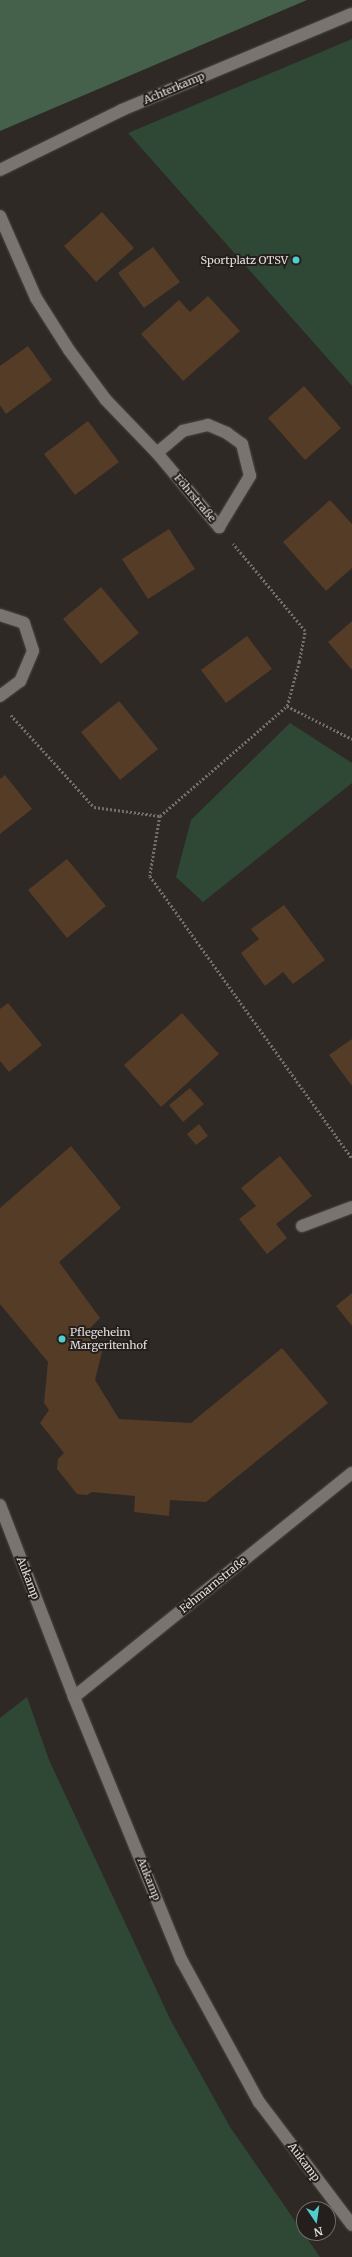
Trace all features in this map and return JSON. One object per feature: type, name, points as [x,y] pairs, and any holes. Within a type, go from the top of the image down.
[{"type":"street","name":"Achterkamp","points":[[0,170],[122,110],[352,14]]},
{"type":"street","name":"Föhrstraße","points":[[0,216],[36,298],[69,350],[106,400],[157,453],[219,527],[250,476],[242,444],[227,433],[208,426],[183,431],[157,453]]},
{"type":"street","points":[[0,615],[24,623],[33,651],[20,681],[0,696]]},
{"type":"street","points":[[302,1226],[352,1207]]},
{"type":"street","name":"Fehmarnstraße","points":[[74,1697],[352,1473]]},
{"type":"street","name":"Aukamp","points":[[0,1505],[74,1697],[182,1961],[259,2102],[352,2225]]},
{"type":"path","points":[[219,527],[305,631],[287,706],[160,816],[150,876],[352,1158]]},
{"type":"path","points":[[287,706],[352,739]]},
{"type":"path","points":[[10,714],[94,807],[160,816]]},
{"type":"green space","points":[[0,0],[307,0],[0,131]]},
{"type":"green space","name":"Sportplatz OTSV","points":[[352,39],[352,386],[128,133]]},
{"type":"green space","points":[[290,723],[352,763],[352,783],[203,902],[176,877],[191,820]]},
{"type":"green space","points":[[27,1697],[49,1760],[171,2021],[230,2127],[296,2222],[296,2241],[309,2241],[320,2257],[0,2257],[0,1718]]},
{"type":"building","points":[[102,212],[134,248],[96,282],[64,246]]},
{"type":"building","points":[[153,247],[180,282],[144,308],[118,273]]},
{"type":"building","points":[[208,296],[240,331],[183,381],[141,334],[179,300],[190,312]]},
{"type":"building","points":[[28,346],[52,380],[6,414],[0,405],[0,366]]},
{"type":"building","points":[[304,386],[341,428],[305,460],[268,418]]},
{"type":"building","points":[[88,421],[119,462],[75,495],[44,454]]},
{"type":"building","points":[[330,500],[352,524],[352,568],[326,591],[283,542]]},
{"type":"building","points":[[169,529],[195,569],[148,599],[122,559]]},
{"type":"building","points":[[101,587],[139,633],[101,664],[63,619]]},
{"type":"building","points":[[352,621],[352,670],[328,642]]},
{"type":"building","points":[[247,636],[272,669],[226,703],[201,670]]},
{"type":"building","points":[[119,701],[158,749],[120,780],[81,732]]},
{"type":"building","points":[[5,775],[32,809],[0,834],[0,779]]},
{"type":"building","points":[[67,859],[106,906],[67,938],[28,890]]},
{"type":"building","points":[[284,905],[325,960],[293,984],[283,972],[265,986],[241,953],[259,939],[251,929]]},
{"type":"building","points":[[8,1003],[42,1045],[9,1072],[0,1061],[0,1009]]},
{"type":"building","points":[[182,1013],[219,1054],[161,1107],[124,1065]]},
{"type":"building","points":[[352,1039],[352,1086],[329,1055]]},
{"type":"building","points":[[190,1088],[204,1104],[183,1122],[169,1105]]},
{"type":"building","points":[[199,1124],[208,1136],[196,1145],[187,1134]]},
{"type":"building","name":"Pflegeheim Margeritenhof","points":[[71,1146],[121,1208],[59,1262],[100,1318],[89,1329],[103,1348],[95,1380],[119,1419],[191,1423],[282,1348],[328,1403],[206,1502],[170,1500],[169,1516],[134,1512],[135,1496],[92,1492],[87,1495],[77,1494],[57,1469],[58,1459],[64,1453],[40,1423],[49,1410],[44,1403],[48,1362],[0,1304],[0,1208]]},
{"type":"building","points":[[280,1156],[312,1196],[276,1224],[287,1238],[267,1254],[239,1219],[256,1206],[241,1188]]},
{"type":"building","points":[[352,1293],[352,1326],[336,1306]]},
{"type":"place","name":"Sportplatz OTSV","points":[[296,260]]},
{"type":"place","name":"Pflegeheim Margeritenhof","points":[[62,1339]]}]
